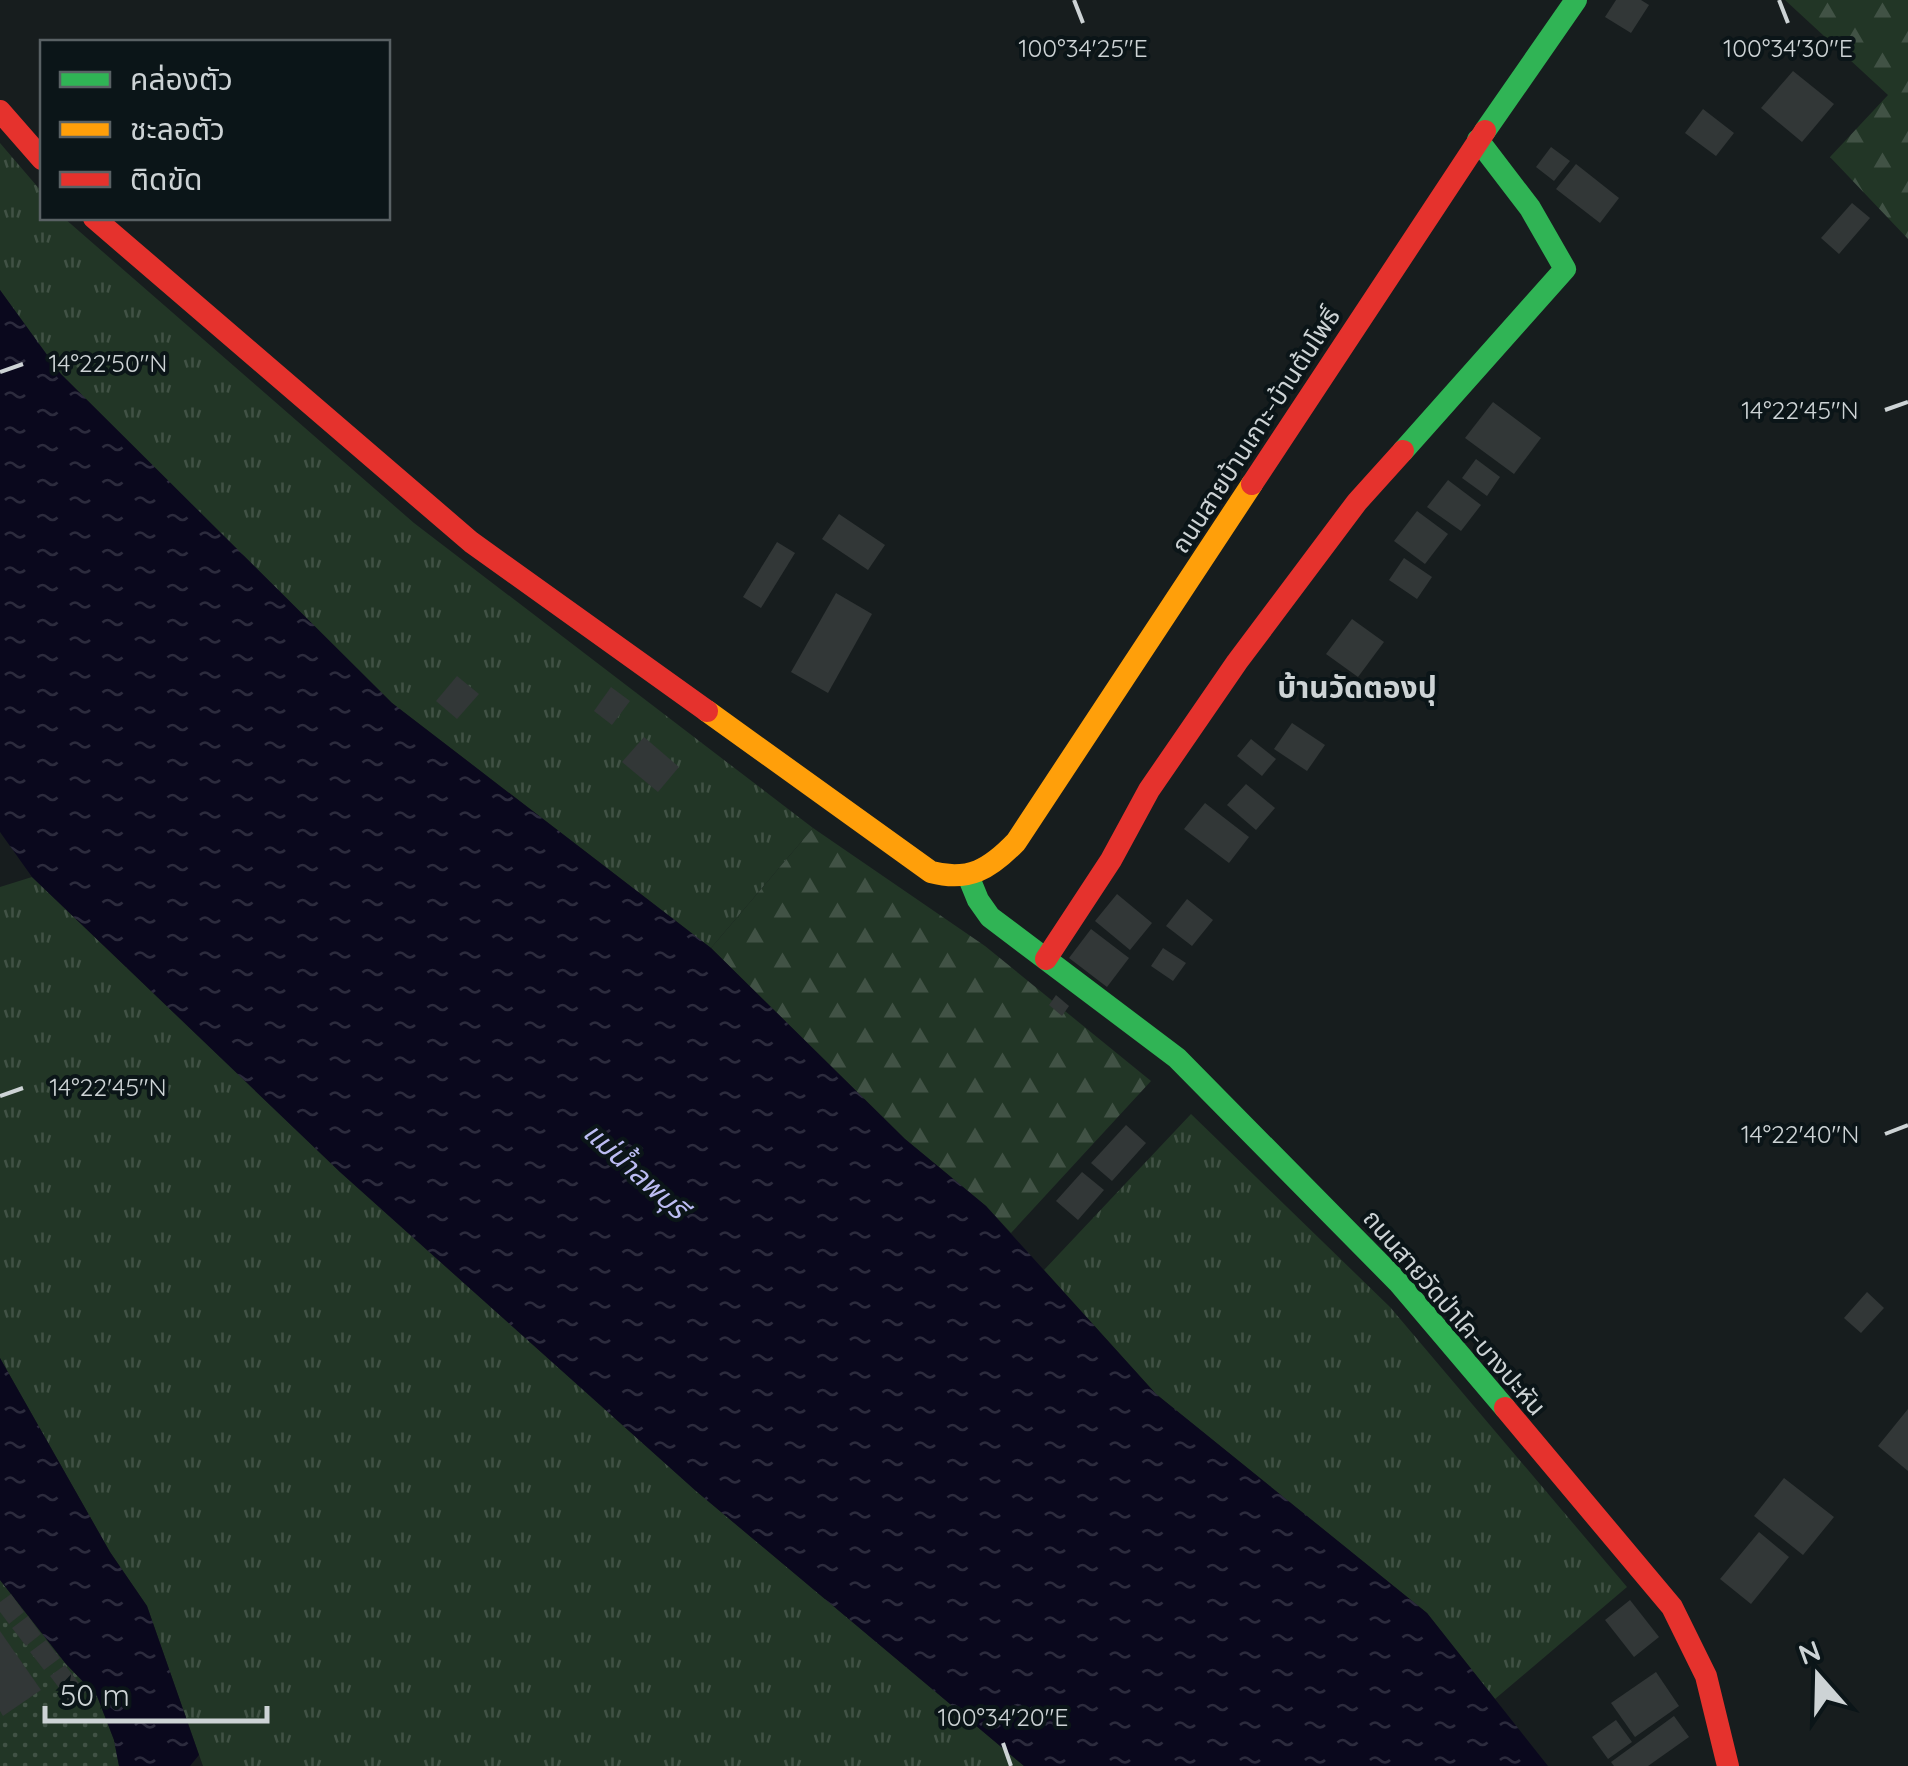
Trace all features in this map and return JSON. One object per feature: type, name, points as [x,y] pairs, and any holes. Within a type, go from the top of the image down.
[{"type":"street","name":"ถนนสายบ้านเกาะ-บ้านต้นโพธิ์","points":[[969,878],[995,864],[1016,842],[1478,140],[1576,0]]},
{"type":"street","points":[[0,111],[40,158]]},
{"type":"street","points":[[1046,959],[1111,860],[1149,790],[1237,662],[1356,502],[1565,269],[1530,208],[1478,140]]},
{"type":"street","points":[[96,220],[471,542],[931,872],[952,879],[969,878]]},
{"type":"street","name":"ถนนสายวัดป่าโค-บางปะหัน","points":[[969,878],[990,917],[1176,1058],[1398,1282],[1672,1607],[1706,1676],[1728,1766]]},
{"type":"green space","points":[[1785,0],[1908,0],[1908,239],[1830,157],[1888,95]]},
{"type":"green space","points":[[0,143],[40,190],[40,220],[66,220],[414,523],[813,828],[711,948],[392,703],[60,374],[0,290]]},
{"type":"green space","points":[[813,828],[985,946],[1151,1081],[1011,1233],[986,1206],[905,1139],[711,948]]},
{"type":"green space","points":[[32,877],[340,1172],[696,1491],[1024,1766],[203,1766],[147,1606],[110,1552],[0,1358],[0,887]]},
{"type":"green space","points":[[1191,1114],[1390,1307],[1627,1587],[1495,1699],[1427,1613],[1156,1394],[1044,1270]]},
{"type":"green space","points":[[0,1580],[66,1664],[97,1696],[114,1740],[119,1766],[0,1766]]},
{"type":"water","name":"แม่น้ำลพบุรี","points":[[0,290],[61,374],[392,703],[711,948],[905,1139],[986,1206],[1156,1394],[1427,1613],[1548,1766],[1024,1766],[696,1491],[340,1172],[32,877],[0,832]]},
{"type":"water","points":[[0,1358],[110,1552],[147,1606],[199,1755],[190,1766],[119,1766],[114,1740],[97,1696],[66,1664],[0,1580]]},
{"type":"building","points":[[1616,0],[1641,0],[1649,5],[1631,33],[1605,17]]},
{"type":"building","points":[[1793,71],[1834,104],[1802,142],[1761,108]]},
{"type":"building","points":[[1703,109],[1734,133],[1716,156],[1685,133]]},
{"type":"building","points":[[1551,147],[1570,161],[1554,181],[1536,167]]},
{"type":"building","points":[[1576,164],[1619,198],[1600,223],[1556,189]]},
{"type":"building","points":[[1852,203],[1870,218],[1839,254],[1821,238]]},
{"type":"building","points":[[1493,402],[1541,438],[1514,474],[1465,438]]},
{"type":"building","points":[[1476,459],[1500,477],[1487,496],[1462,478]]},
{"type":"building","points":[[1448,480],[1481,505],[1461,531],[1427,507]]},
{"type":"building","points":[[1417,511],[1448,534],[1425,564],[1394,541]]},
{"type":"building","points":[[839,514],[885,545],[868,570],[822,539]]},
{"type":"building","points":[[777,542],[795,553],[761,608],[743,597]]},
{"type":"building","points":[[1404,558],[1432,577],[1417,599],[1389,580]]},
{"type":"building","points":[[836,593],[872,614],[828,693],[791,672]]},
{"type":"building","points":[[1352,619],[1384,642],[1358,677],[1326,654]]},
{"type":"building","points":[[457,676],[479,694],[457,719],[436,701]]},
{"type":"building","points":[[611,687],[630,701],[612,725],[594,711]]},
{"type":"building","points":[[1292,723],[1325,745],[1307,771],[1274,749]]},
{"type":"building","points":[[644,737],[679,767],[658,792],[622,762]]},
{"type":"building","points":[[1251,739],[1276,759],[1262,776],[1237,756]]},
{"type":"building","points":[[1246,784],[1275,808],[1256,830],[1227,805]]},
{"type":"building","points":[[1205,803],[1249,837],[1229,863],[1184,829]]},
{"type":"building","points":[[1117,894],[1152,923],[1130,950],[1095,921]]},
{"type":"building","points":[[1187,899],[1213,920],[1192,946],[1166,926]]},
{"type":"building","points":[[1091,929],[1129,958],[1107,987],[1069,958]]},
{"type":"building","points":[[1163,948],[1186,963],[1173,981],[1151,966]]},
{"type":"building","points":[[1056,995],[1069,1006],[1062,1016],[1049,1005]]},
{"type":"building","points":[[1126,1125],[1146,1143],[1112,1181],[1091,1163]]},
{"type":"building","points":[[1082,1172],[1104,1190],[1078,1220],[1056,1201]]},
{"type":"building","points":[[1867,1292],[1884,1308],[1861,1333],[1844,1318]]},
{"type":"building","points":[[1908,1409],[1908,1471],[1878,1446]]},
{"type":"building","points":[[1784,1478],[1834,1517],[1803,1555],[1754,1516]]},
{"type":"building","points":[[1759,1532],[1789,1557],[1751,1604],[1720,1579]]},
{"type":"building","points":[[11,1594],[24,1612],[9,1624],[0,1612],[0,1602]]},
{"type":"building","points":[[1630,1600],[1659,1637],[1634,1657],[1605,1620]]},
{"type":"building","points":[[28,1616],[41,1634],[26,1646],[12,1628]]},
{"type":"building","points":[[0,1631],[41,1690],[3,1716],[0,1711]]},
{"type":"building","points":[[46,1640],[60,1658],[44,1670],[30,1652]]},
{"type":"building","points":[[65,1665],[86,1692],[71,1704],[50,1676]]},
{"type":"building","points":[[1656,1672],[1679,1706],[1635,1737],[1611,1703]]},
{"type":"building","points":[[1674,1716],[1689,1737],[1648,1766],[1614,1766],[1611,1762]]},
{"type":"building","points":[[1616,1720],[1632,1742],[1608,1759],[1592,1737]]},
{"type":"traffic: fast","points":[[1485,131],[1576,0]]},
{"type":"traffic: fast","points":[[1403,451],[1565,269],[1530,208],[1478,140]]},
{"type":"traffic: fast","points":[[969,878],[990,917],[1177,1058],[1398,1282],[1505,1408]]},
{"type":"traffic: slow","points":[[707,711],[931,872],[957,875],[978,871],[1016,842],[1252,484]]},
{"type":"traffic: jam","points":[[0,111],[40,157]]},
{"type":"traffic: jam","points":[[1252,484],[1485,131]]},
{"type":"traffic: jam","points":[[96,220],[471,542],[707,711]]},
{"type":"traffic: jam","points":[[1046,959],[1111,860],[1149,790],[1237,662],[1357,502],[1403,451]]},
{"type":"traffic: jam","points":[[1505,1408],[1672,1607],[1706,1676],[1728,1766]]},
{"type":"district","name":"บ้านวัดตองปุ","points":[[1357,687]]}]
